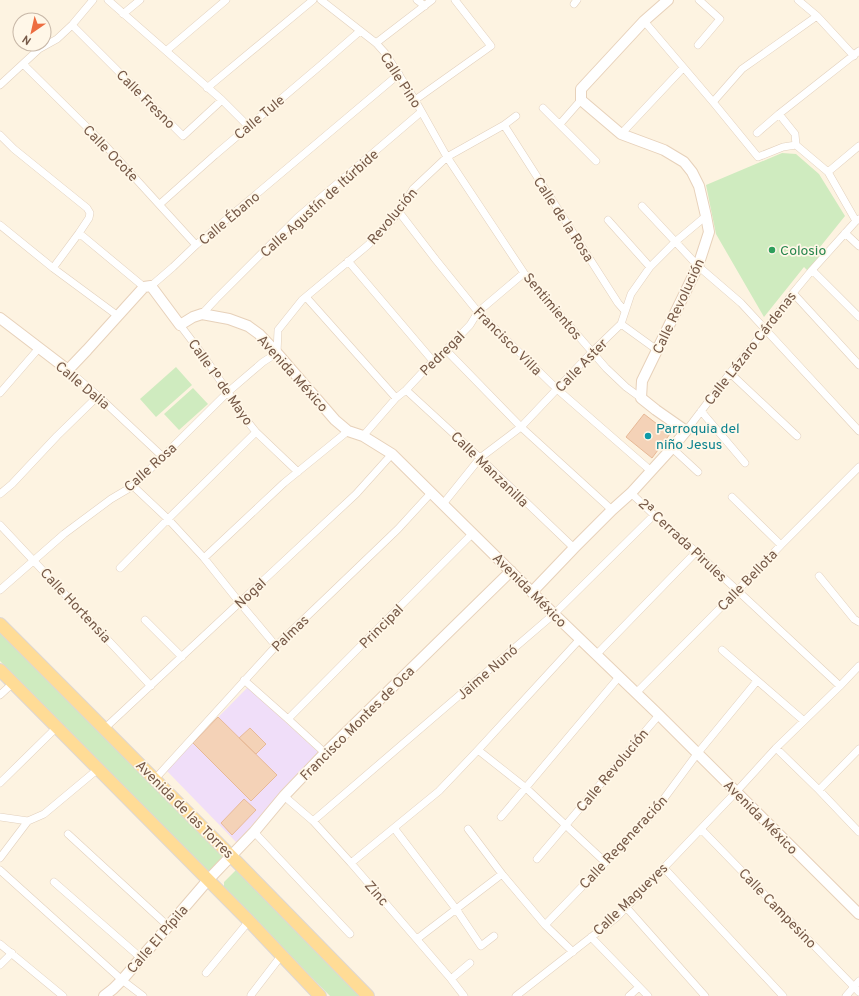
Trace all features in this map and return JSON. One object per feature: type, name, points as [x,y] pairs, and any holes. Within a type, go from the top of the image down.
[{"type":"main road","name":"Avenida de las Torres","points":[[0,624],[368,996]]},
{"type":"main road","points":[[0,670],[249,921],[320,996]]},
{"type":"street","points":[[0,85],[40,49],[57,39],[72,25],[93,0]]},
{"type":"street","points":[[108,0],[222,100],[248,126]]},
{"type":"street","points":[[123,14],[140,0]]},
{"type":"street","points":[[166,51],[226,0]]},
{"type":"street","points":[[207,88],[313,0]]},
{"type":"street","name":"Calle Pino","points":[[321,0],[376,43],[385,53],[415,100],[447,157]]},
{"type":"street","points":[[417,0],[425,6]]},
{"type":"street","points":[[376,43],[432,0]]},
{"type":"street","points":[[415,100],[491,46],[455,0]]},
{"type":"street","points":[[560,124],[581,100],[581,88],[644,21],[668,0]]},
{"type":"street","points":[[698,45],[720,19],[699,0]]},
{"type":"street","points":[[757,133],[856,53],[798,0]]},
{"type":"street","points":[[713,102],[742,69],[816,16]]},
{"type":"street","points":[[644,21],[758,157],[783,147],[796,145]]},
{"type":"street","name":"Calle Fresno","points":[[72,25],[184,136],[222,100]]},
{"type":"street","name":"Calle Tule","points":[[160,204],[248,126],[360,31]]},
{"type":"street","name":"Calle Ocote","points":[[23,64],[104,144],[196,245]]},
{"type":"street","points":[[621,134],[683,68]]},
{"type":"street","name":"Calle Ébano","points":[[68,370],[148,286],[173,267],[196,245],[399,74]]},
{"type":"street","name":"Calle Revolución","points":[[581,100],[621,134],[664,150],[684,162],[692,172],[699,186],[706,216],[709,232],[698,266],[642,381],[641,398]]},
{"type":"street","points":[[543,108],[596,161]]},
{"type":"street","name":"Calle Agustín de Itúrbide","points":[[202,314],[297,218],[421,112]]},
{"type":"street","points":[[779,114],[795,134],[796,145],[828,172],[858,220]]},
{"type":"street","name":"Revolución","points":[[277,353],[278,330],[302,300],[368,245],[399,212],[414,189],[447,157],[504,125],[516,116]]},
{"type":"street","name":"Calle de la Rosa","points":[[504,125],[618,303],[625,311]]},
{"type":"street","points":[[0,135],[14,149],[90,212],[89,218],[53,268]]},
{"type":"street","points":[[828,172],[859,146]]},
{"type":"street","name":"Sentimientos","points":[[447,157],[524,273],[592,352],[616,377],[656,410],[686,431]]},
{"type":"street","points":[[642,206],[698,266],[740,303],[859,431]]},
{"type":"street","name":"Francisco Villa","points":[[399,212],[478,312],[587,416],[651,471]]},
{"type":"street","name":"Calle Aster","points":[[443,504],[480,458],[521,427],[592,352],[621,324],[631,294],[650,267],[675,242],[706,216]]},
{"type":"street","points":[[608,220],[650,267]]},
{"type":"street","name":"Calle Lázaro Cárdenas","points":[[532,592],[612,510],[631,493],[672,448],[793,293],[858,220]]},
{"type":"street","points":[[0,225],[53,268],[118,316]]},
{"type":"street","points":[[79,233],[148,286]]},
{"type":"street","points":[[845,233],[859,246]]},
{"type":"street","points":[[348,261],[433,361]]},
{"type":"street","points":[[812,270],[859,316]]},
{"type":"street","name":"Pedregal","points":[[363,436],[396,398],[406,390],[470,325],[478,312],[524,273]]},
{"type":"street","name":"Calle 1º de Mayo","points":[[148,286],[180,325],[228,392],[240,412],[256,432],[298,472]]},
{"type":"street","points":[[793,293],[859,365]]},
{"type":"street","points":[[306,297],[396,398]]},
{"type":"street","points":[[180,325],[193,317],[202,314]]},
{"type":"street","name":"Avenida México","points":[[202,314],[229,319],[248,326],[259,334],[335,420],[348,431],[363,436],[392,454],[659,715],[858,913]]},
{"type":"street","name":"Calle Dalia","points":[[0,318],[68,370],[163,457]]},
{"type":"street","points":[[621,324],[657,350]]},
{"type":"street","points":[[0,393],[39,348]]},
{"type":"street","points":[[446,350],[521,427],[612,510]]},
{"type":"street","name":"Calle Rosa","points":[[0,590],[64,534],[111,499],[133,486],[228,392],[263,362],[277,353]]},
{"type":"street","points":[[730,373],[797,436]]},
{"type":"street","name":"Calle Manzanilla","points":[[406,390],[574,548]]},
{"type":"street","points":[[0,494],[12,484],[57,436],[98,396]]},
{"type":"street","points":[[701,411],[745,464]]},
{"type":"street","points":[[204,558],[284,483],[348,431]]},
{"type":"street","points":[[120,568],[256,432]]},
{"type":"street","points":[[672,448],[698,472]]},
{"type":"street","name":"Nogal","points":[[104,729],[356,494],[392,454]]},
{"type":"street","name":"Calle Bellota","points":[[636,693],[781,544],[859,467]]},
{"type":"street","points":[[133,486],[168,519],[204,558],[276,646]]},
{"type":"street","name":"Palmas","points":[[155,779],[276,646],[398,529],[431,493]]},
{"type":"street","name":"2ª Cerrada Pirules","points":[[631,493],[654,516],[696,552],[840,686]]},
{"type":"street","points":[[732,497],[781,544]]},
{"type":"street","name":"Jaime Nunó","points":[[312,821],[554,614],[654,516]]},
{"type":"street","name":"Calle Hortensia","points":[[0,525],[151,686]]},
{"type":"street","name":"Principal","points":[[288,719],[473,533]]},
{"type":"street","points":[[596,655],[696,552]]},
{"type":"street","name":"Francisco Montes de Oca","points":[[208,880],[254,832],[284,796],[325,753],[511,571]]},
{"type":"street","points":[[820,576],[854,618],[859,622]]},
{"type":"street","points":[[145,620],[182,657]]},
{"type":"street","points":[[351,863],[439,791],[580,639]]},
{"type":"street","points":[[722,650],[804,721]]},
{"type":"street","name":"Calle Magueyes","points":[[516,996],[617,917],[776,748],[859,666]]},
{"type":"street","points":[[501,817],[619,677]]},
{"type":"street","points":[[244,680],[325,753]]},
{"type":"street","name":"Calle Regeneración","points":[[545,925],[654,812],[697,754],[757,681]]},
{"type":"street","points":[[0,695],[13,683]]},
{"type":"street","name":"Calle Revolución","points":[[537,859],[659,715]]},
{"type":"street","points":[[0,783],[57,727]]},
{"type":"street","points":[[776,748],[858,830]]},
{"type":"street","points":[[819,790],[859,749]]},
{"type":"street","points":[[478,750],[526,788],[606,862]]},
{"type":"street","points":[[0,858],[28,821],[44,814],[98,769]]},
{"type":"street","name":"Zinc","points":[[284,796],[312,821],[351,863],[417,938],[464,996]]},
{"type":"street","points":[[0,817],[28,821]]},
{"type":"street","points":[[394,828],[456,909],[481,946],[494,936]]},
{"type":"street","points":[[468,829],[502,874],[545,925],[573,952]]},
{"type":"street","name":"Calle Campesino","points":[[701,829],[857,987]]},
{"type":"street","points":[[254,832],[350,934]]},
{"type":"street","points":[[68,834],[168,926]]},
{"type":"street","points":[[664,868],[783,996]]},
{"type":"street","points":[[0,870],[122,980],[143,996]]},
{"type":"street","points":[[417,938],[502,874]]},
{"type":"street","name":"Calle El Pípila","points":[[104,996],[122,980],[208,880]]},
{"type":"street","points":[[54,882],[141,958]]},
{"type":"street","points":[[626,907],[705,996]]},
{"type":"street","points":[[206,973],[249,921]]},
{"type":"street","points":[[591,937],[648,996]]},
{"type":"street","points":[[0,944],[63,996]]},
{"type":"street","points":[[0,965],[12,953]]},
{"type":"street","points":[[251,995],[281,956]]},
{"type":"street","points":[[451,979],[470,963]]},
{"type":"street","points":[[629,996],[639,987]]},
{"type":"street","points":[[846,996],[857,987]]},
{"type":"shaded area","points":[[248,687],[319,753],[237,843],[166,770]]},
{"type":"green space","name":"Colosio","points":[[782,153],[796,154],[819,174],[845,216],[816,252],[823,256],[809,272],[804,267],[764,317],[716,234],[706,185]]},
{"type":"green space","points":[[176,367],[192,385],[156,417],[140,399]]},
{"type":"green space","points":[[193,388],[208,404],[179,430],[164,414]]},
{"type":"green space","points":[[0,627],[223,852],[222,857],[210,871],[206,871],[0,661]]},
{"type":"green space","points":[[237,869],[364,996],[330,996],[224,888],[224,882]]},
{"type":"building","name":"Parroquia del niño Jesus","points":[[644,414],[670,434],[652,458],[626,437]]},
{"type":"building","points":[[218,717],[277,775],[251,801],[193,743]]},
{"type":"building","points":[[250,728],[266,744],[256,754],[239,738]]},
{"type":"building","points":[[244,799],[256,810],[232,835],[221,823]]},
{"type":"place","name":"Colosio","points":[[772,250]]},
{"type":"place","name":"Parroquia del niño Jesus","points":[[648,436]]}]
